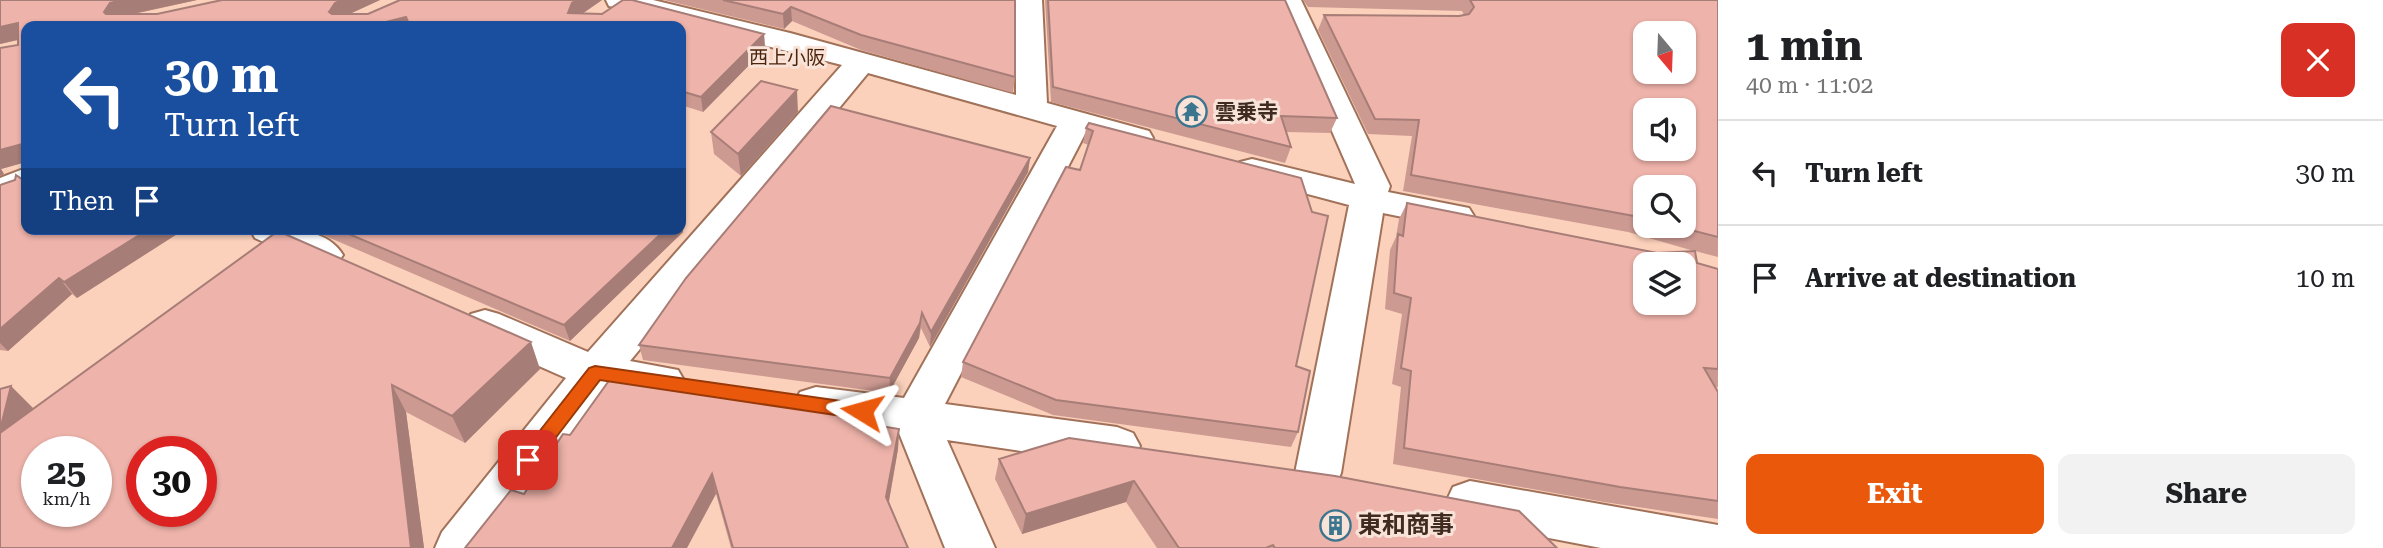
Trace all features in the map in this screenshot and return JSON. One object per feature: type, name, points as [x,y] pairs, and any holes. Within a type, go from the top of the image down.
[{"type":"street","points":[[1029,0],[1032,110]]},
{"type":"street","points":[[596,20],[621,1],[780,39],[1168,147]]},
{"type":"street","points":[[1302,12],[1373,186],[1368,199],[1318,474]]},
{"type":"street","points":[[460,548],[595,373],[861,62]]},
{"type":"street","points":[[915,419],[1075,122]]},
{"type":"street","points":[[1222,161],[1368,199],[1491,222]]},
{"type":"street","points":[[0,192],[21,182]]},
{"type":"street","points":[[288,235],[356,269]]},
{"type":"street","points":[[457,312],[595,373],[702,388]]},
{"type":"street","points":[[782,400],[1157,452]]},
{"type":"street","points":[[915,419],[970,548]]},
{"type":"street","points":[[1425,493],[1718,548]]},
{"type":"building","points":[[0,0],[123,0],[110,3],[104,12],[157,14],[222,0],[342,0],[335,3],[329,12],[368,14],[400,0],[577,0],[572,3],[568,13],[602,14],[623,0],[632,0],[764,34],[701,97],[686,92],[686,21],[408,21],[406,17],[390,21],[21,21],[21,144],[0,150],[0,48],[18,45],[18,23],[0,27]]},
{"type":"building","points":[[723,0],[1015,0],[1015,77],[861,35],[791,7],[783,14]]},
{"type":"building","points":[[1048,0],[1285,0],[1337,118],[1281,116],[1291,147],[1053,87]]},
{"type":"building","points":[[1470,0],[1718,0],[1718,237],[1696,231],[1696,175],[1633,175],[1633,216],[1411,175],[1419,120],[1375,119],[1324,15],[1469,14],[1474,7]]},
{"type":"building","points":[[761,81],[797,90],[738,154],[711,132]]},
{"type":"building","points":[[831,106],[1030,158],[931,332],[922,313],[920,323],[890,378],[639,345],[686,278]]},
{"type":"building","points":[[1089,123],[1301,178],[1312,212],[1328,216],[1296,366],[1310,371],[1298,432],[1056,400],[963,362],[1066,167],[1080,170],[1093,131],[1086,128]]},
{"type":"building","points":[[16,175],[21,178],[21,235],[139,235],[64,282],[59,278],[0,329],[0,185],[15,180]]},
{"type":"building","points":[[1407,203],[1652,252],[1633,252],[1633,315],[1696,315],[1696,257],[1697,263],[1718,269],[1718,369],[1704,368],[1718,392],[1718,501],[1620,487],[1404,448],[1411,371],[1401,368],[1411,298],[1394,293],[1398,234],[1403,236]]},
{"type":"building","points":[[272,235],[287,235],[531,342],[452,416],[392,385],[411,548],[0,548],[0,433]]},
{"type":"building","points":[[351,235],[660,235],[564,325]]},
{"type":"building","points":[[613,375],[869,411],[862,423],[899,429],[886,497],[908,548],[733,548],[712,474],[672,548],[465,548],[511,490],[524,494],[563,434],[570,435]]},
{"type":"building","points":[[11,386],[0,430],[0,389]]},
{"type":"building","points":[[1069,438],[1335,476],[1519,511],[1557,548],[1275,548],[1273,545],[1266,548],[1179,548],[1134,481],[1026,514],[999,459]]},
{"type":"place","name":"雲乗寺","points":[[1192,112]]},
{"type":"place","name":"東和商事","points":[[1335,525]]},
{"type":"district","name":"西上小阪","points":[[787,57]]},
{"type":"route","points":[[528,460],[595,373],[862,411]]}]
